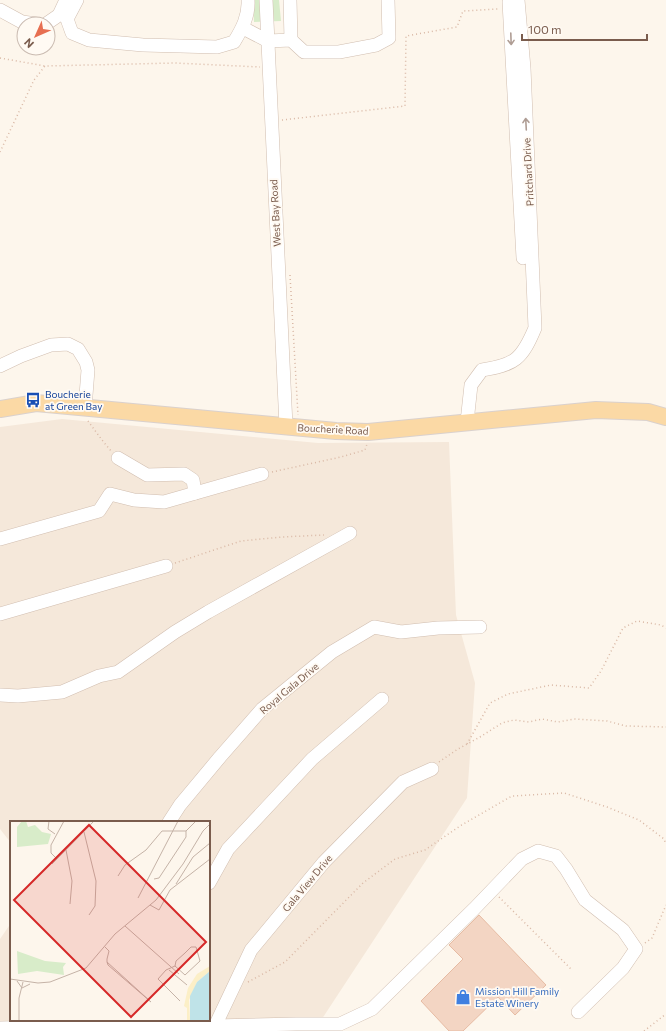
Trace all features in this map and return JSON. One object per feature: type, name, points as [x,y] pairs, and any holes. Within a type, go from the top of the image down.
[{"type":"main road","name":"Boucherie Road","points":[[0,409],[36,403],[368,432],[596,410],[648,412],[666,418]]},
{"type":"street","points":[[56,17],[59,15],[66,0]]},
{"type":"street","points":[[77,0],[67,19],[72,33],[89,40],[143,45],[217,47],[234,42],[243,28],[248,9],[248,0]]},
{"type":"street","name":"West Bay Road","points":[[266,0],[286,426]]},
{"type":"street","points":[[290,0],[291,40]]},
{"type":"street","points":[[243,28],[268,41],[291,40],[304,52],[339,52],[376,45],[389,38],[388,0]]},
{"type":"street","name":"Pritchard Drive","points":[[467,422],[471,385],[482,370],[501,367],[517,359],[528,344],[535,328],[524,68],[512,3]]},
{"type":"street","points":[[0,10],[16,19]]},
{"type":"street","points":[[0,366],[21,356],[51,345],[68,344],[78,349],[86,362],[88,370],[85,408]]},
{"type":"street","points":[[118,458],[147,475],[184,474],[193,480],[196,493]]},
{"type":"street","points":[[0,539],[99,511],[110,494],[134,500],[164,502],[262,474]]},
{"type":"street","points":[[0,695],[18,696],[62,692],[99,676],[118,672],[175,632],[208,612],[350,533]]},
{"type":"street","points":[[0,614],[166,566]]},
{"type":"street","name":"Royal Gala Drive","points":[[170,821],[180,805],[262,709],[332,652],[374,627],[401,632],[438,628],[480,627]]},
{"type":"street","points":[[210,881],[228,849],[312,758],[382,699]]},
{"type":"street","name":"Gala View Drive","points":[[215,1026],[251,950],[324,862],[403,782],[432,769]]},
{"type":"street","points":[[0,1028],[57,1024],[132,1023],[296,1028],[332,1027],[372,1009],[474,910],[522,859],[538,851],[556,856],[585,900],[622,930],[636,949],[623,968],[578,1012]]},
{"type":"path","points":[[271,121],[405,106],[406,36],[458,27],[463,11],[512,3]]},
{"type":"path","points":[[0,58],[45,66],[175,63],[268,67]]},
{"type":"path","points":[[0,152],[34,80],[45,66]]},
{"type":"path","points":[[85,408],[87,420],[118,458]]},
{"type":"path","points":[[262,474],[328,460],[365,450],[368,443],[368,432]]},
{"type":"path","points":[[166,566],[241,542],[327,534]]},
{"type":"path","points":[[467,744],[490,703],[508,694],[551,685],[589,688],[601,671],[623,628],[637,622],[661,625],[666,628]]},
{"type":"path","points":[[432,769],[443,758],[480,737],[502,722],[514,720],[530,722],[542,719],[558,722],[574,719],[607,721],[626,726],[666,727]]},
{"type":"path","points":[[232,990],[285,962],[363,883],[395,859],[425,850],[460,826],[512,796],[564,794],[607,806],[639,820],[664,839],[666,844]]},
{"type":"path","points":[[492,890],[572,970]]},
{"type":"path","points":[[636,949],[652,938],[666,905]]},
{"type":"path","points":[[644,1031],[666,1014]]},
{"type":"shaded area","points":[[62,419],[318,443],[449,442],[456,615],[475,683],[467,798],[314,1031],[0,1031],[0,939],[10,924],[10,1021],[210,1021],[210,821],[10,821],[10,842],[0,829],[0,427]]},
{"type":"green space","points":[[253,0],[279,0],[281,21],[254,22]]},
{"type":"building","points":[[479,915],[546,985],[515,1015],[498,997],[463,1031],[449,1031],[421,1001],[463,959],[449,945]]},
{"type":"place","name":"Boucherie at Green Bay","points":[[33,400]]},
{"type":"place","name":"Mission Hill Family Estate Winery","points":[[463,997]]}]
